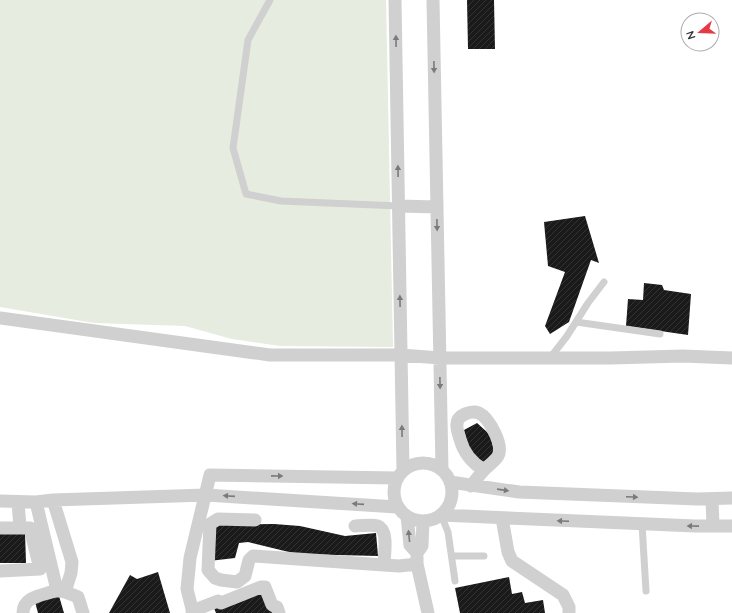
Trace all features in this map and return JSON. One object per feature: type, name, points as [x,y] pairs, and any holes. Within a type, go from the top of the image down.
[{"type":"street","points":[[395,0],[401,355],[400,474]]},
{"type":"street","points":[[433,0],[442,470]]},
{"type":"street","points":[[399,206],[437,206]]},
{"type":"street","points":[[0,318],[270,355],[401,355],[440,358],[611,358],[683,356],[732,358]]},
{"type":"street","points":[[427,462],[442,470],[450,482],[452,491],[451,500],[447,508],[441,515],[423,521],[413,520],[407,516],[397,507],[394,498],[394,487],[400,474],[410,465],[427,462]]},
{"type":"street","points":[[471,486],[484,470]]},
{"type":"street","points":[[279,613],[277,607],[272,605],[265,587],[261,587],[221,603],[218,601],[208,609],[192,612],[187,589],[190,558],[210,474],[400,474]]},
{"type":"street","points":[[450,482],[519,492],[697,499],[732,498]]},
{"type":"street","points":[[0,501],[36,502],[54,500],[206,495],[397,507]]},
{"type":"street","points":[[712,499],[713,526]]},
{"type":"street","points":[[54,500],[72,562],[71,573],[61,591]]},
{"type":"street","points":[[18,502],[20,527]]},
{"type":"street","points":[[36,502],[61,591]]},
{"type":"street","points":[[441,515],[642,524],[732,526]]},
{"type":"street","points":[[407,516],[410,545],[417,559],[428,613]]},
{"type":"street","points":[[502,518],[508,552],[512,561],[563,595],[569,607],[568,613]]},
{"type":"street","points":[[255,520],[218,519],[210,524],[208,570],[215,578],[237,582],[245,576],[249,560],[254,556],[399,566],[417,559],[422,546],[423,521]]},
{"type":"street","points":[[355,526],[377,525],[382,528],[385,534],[384,565]]},
{"type":"street","points":[[0,528],[30,528],[40,569],[0,571]]},
{"type":"street","points":[[23,613],[25,605],[33,598],[61,591],[78,598],[83,613]]},
{"type":"lane","points":[[270,0],[248,40],[233,148],[246,194],[281,201],[399,206]]},
{"type":"lane","points":[[550,358],[604,282]]},
{"type":"lane","points":[[576,322],[660,334]]},
{"type":"lane","points":[[441,515],[448,532],[455,581]]},
{"type":"lane","points":[[642,524],[646,591]]},
{"type":"lane","points":[[452,556],[484,556]]},
{"type":"shaded area","points":[[0,0],[386,0],[393,347],[280,346],[232,339],[185,326],[94,323],[0,307]]},
{"type":"building","points":[[467,0],[494,0],[495,49],[468,49]]},
{"type":"building","points":[[585,216],[599,263],[591,260],[569,322],[550,334],[545,326],[565,272],[548,266],[544,222]]},
{"type":"building","points":[[644,283],[662,285],[664,290],[691,294],[688,335],[626,326],[628,299],[643,300]]},
{"type":"building","points":[[477,423],[491,438],[495,455],[483,462],[474,455],[468,447],[464,430]]},
{"type":"building","points":[[274,524],[300,526],[345,536],[376,533],[378,556],[297,554],[248,542],[239,543],[235,558],[209,561],[216,525]]},
{"type":"building","points":[[25,532],[26,563],[0,563],[0,533]]},
{"type":"building","points":[[158,572],[170,613],[109,613],[130,575],[137,579]]},
{"type":"building","points":[[509,577],[512,594],[522,592],[525,603],[543,600],[545,613],[460,613],[455,588]]},
{"type":"building","points":[[264,588],[272,613],[216,613],[214,608]]},
{"type":"building","points":[[59,596],[64,613],[38,613],[35,602]]}]
